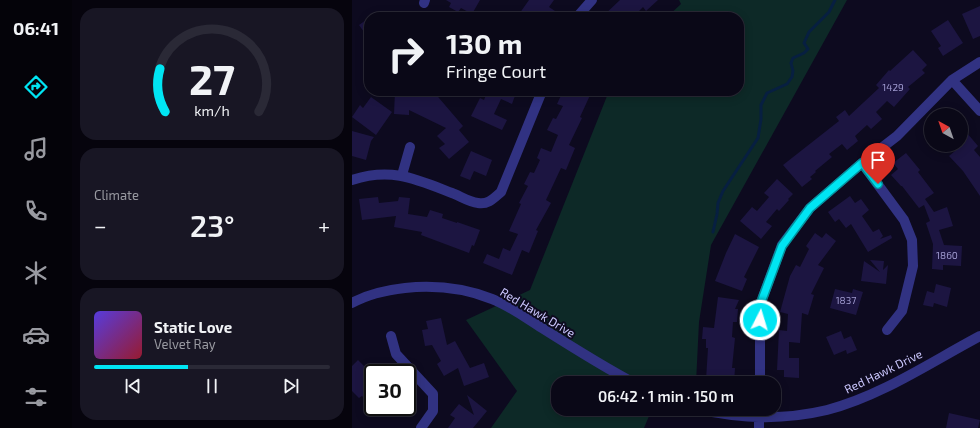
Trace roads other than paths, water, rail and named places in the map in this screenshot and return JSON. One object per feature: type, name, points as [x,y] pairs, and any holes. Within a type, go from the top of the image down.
[{"type":"street","points":[[581,12],[592,0]]},
{"type":"street","points":[[760,376],[760,305],[782,246],[810,208],[862,163],[897,136],[952,80],[980,62]]},
{"type":"street","points":[[952,80],[980,111]]},
{"type":"street","points":[[352,180],[376,174],[402,176],[428,184],[479,204],[491,201],[501,192],[540,96]]},
{"type":"street","points":[[402,176],[410,147]]},
{"type":"street","points":[[862,163],[895,205],[904,220],[912,240],[913,266],[902,311],[887,330]]},
{"type":"street","name":"Red Hawk Drive","points":[[353,299],[396,289],[422,286],[466,291],[492,299],[507,306],[622,376]]},
{"type":"street","points":[[391,336],[396,354],[433,394],[433,412],[421,428]]},
{"type":"street","name":"Red Hawk Drive","points":[[781,413],[804,414],[827,410],[849,403],[891,384],[980,336]]},
{"type":"street","points":[[759,416],[759,428]]},
{"type":"waterway","points":[[713,232],[718,203],[723,191],[758,138],[761,119],[761,105],[767,93],[787,84],[792,77],[793,71],[791,63],[793,58],[804,53],[808,49],[804,43],[809,32],[829,12],[835,0]]}]
